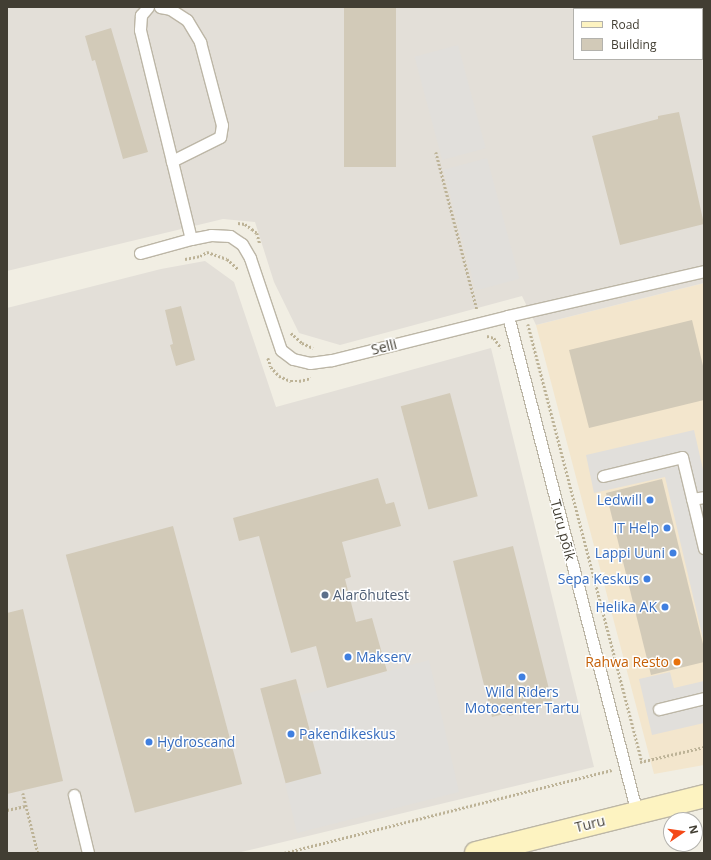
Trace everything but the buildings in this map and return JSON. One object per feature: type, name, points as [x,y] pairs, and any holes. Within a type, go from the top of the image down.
[{"type":"main road","name":"Turu","points":[[476,853],[704,796]]},
{"type":"lane","points":[[148,7],[140,15],[140,30],[190,239]]},
{"type":"lane","points":[[160,7],[170,9],[187,20],[200,42],[222,125],[220,137],[172,161]]},
{"type":"lane","name":"Selli","points":[[140,253],[190,239],[211,235],[230,236],[242,244],[250,258],[281,350],[293,359],[310,363],[332,360],[508,316],[704,271]]},
{"type":"lane","name":"Turu põik","points":[[508,316],[637,813]]},
{"type":"lane","points":[[603,476],[682,457],[704,548]]},
{"type":"lane","points":[[692,499],[704,496]]},
{"type":"lane","points":[[659,709],[704,698]]},
{"type":"lane","points":[[74,795],[88,853]]},
{"type":"path","points":[[436,152],[477,311]]},
{"type":"path","points":[[233,222],[245,224],[252,229],[256,234],[261,248]]},
{"type":"path","points":[[185,259],[200,256],[207,252],[227,259],[240,272]]},
{"type":"path","points":[[525,312],[642,762]]},
{"type":"path","points":[[288,329],[302,343],[316,349]]},
{"type":"path","points":[[484,336],[494,338],[501,348],[503,356]]},
{"type":"path","points":[[267,352],[271,367],[279,376],[290,381],[299,382],[314,378]]},
{"type":"path","points":[[284,853],[704,747]]},
{"type":"path","points":[[609,762],[610,770]]},
{"type":"path","points":[[23,793],[38,853]]},
{"type":"path","points":[[7,810],[26,806]]},
{"type":"shaded area","points":[[7,7],[704,7],[704,283],[536,325],[522,296],[340,345],[299,333],[274,282],[255,222],[223,219],[7,271]]},
{"type":"shaded area","points":[[458,45],[486,148],[442,160],[415,57]]},
{"type":"shaded area","points":[[487,158],[519,279],[476,290],[444,170]]},
{"type":"shaded area","points":[[205,261],[234,282],[276,407],[491,348],[594,767],[237,853],[7,853],[7,308],[161,269]]},
{"type":"shaded area","points":[[704,283],[704,765],[654,774],[536,325]]},
{"type":"shaded area","points":[[694,430],[704,474],[704,643],[665,477],[594,493],[586,455]]},
{"type":"shaded area","points":[[429,660],[459,792],[297,833],[285,783],[322,773],[301,695]]},
{"type":"shaded area","points":[[670,672],[674,688],[704,681],[704,723],[652,735],[639,679]]},
{"type":"place","name":"Ledwill","points":[[650,500]]},
{"type":"place","name":"IT Help","points":[[667,528]]},
{"type":"place","name":"Lappi Uuni","points":[[673,553]]},
{"type":"place","name":"Sepa Keskus","points":[[647,579]]},
{"type":"place","name":"Alarõhutest","points":[[325,595]]},
{"type":"place","name":"Helika AK","points":[[665,607]]},
{"type":"place","name":"Makserv","points":[[348,657]]},
{"type":"place","name":"Rahwa Resto","points":[[677,662]]},
{"type":"place","name":"Wild Riders Motocenter Tartu","points":[[522,677]]},
{"type":"place","name":"Pakendikeskus","points":[[291,734]]},
{"type":"place","name":"Hydroscand","points":[[149,742]]}]
